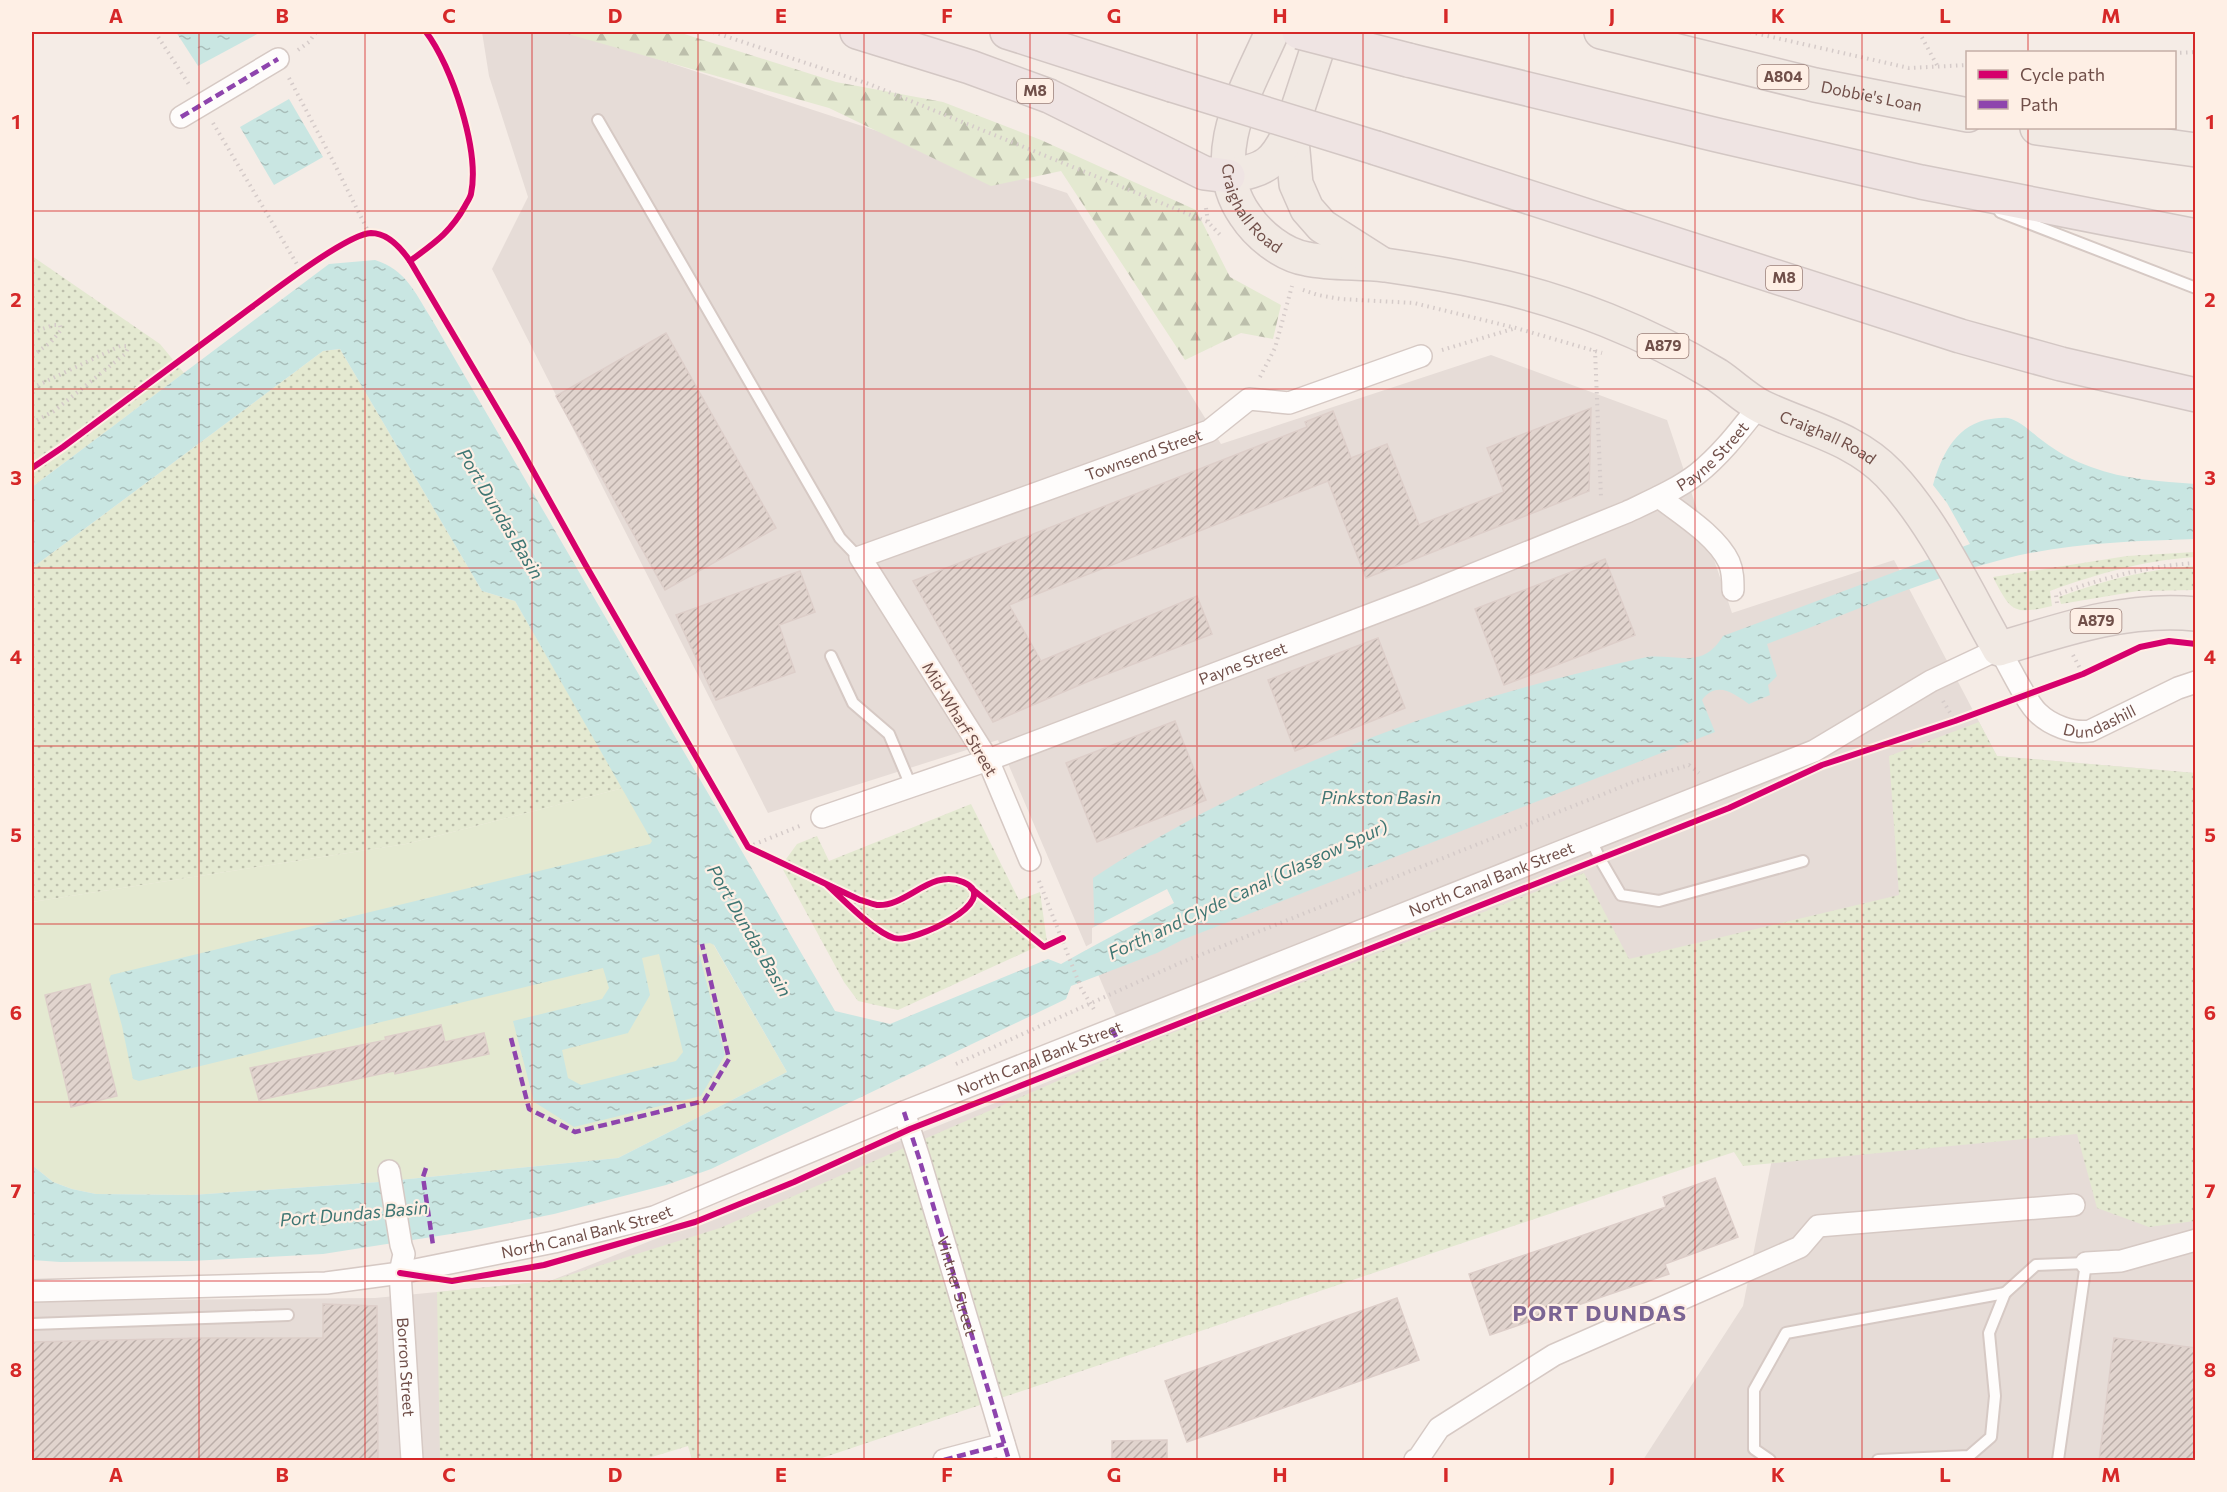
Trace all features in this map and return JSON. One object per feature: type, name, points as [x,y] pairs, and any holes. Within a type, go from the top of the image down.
[{"type":"highway","name":"M8","points":[[857,32],[970,67],[1049,96],[1216,175]]},
{"type":"highway","name":"M8","points":[[1007,32],[1959,336],[2061,364],[2196,395]]},
{"type":"highway","points":[[1299,32],[1717,135],[1921,182],[2196,236]]},
{"type":"main road","name":"Craighall Road","points":[[1272,32],[1234,116],[1228,156],[1216,175],[1233,193],[1245,215],[1262,235],[1279,248],[1305,259],[1384,265],[1490,284],[1580,311],[1673,351],[1718,376],[1759,406],[1825,432],[1860,449],[1890,475],[1909,498],[1941,547],[2000,649]]},
{"type":"main road","name":"Craighall Road","points":[[1323,32],[1291,129],[1296,184],[1307,209],[1322,226],[1384,265]]},
{"type":"main road","name":"Dobbie's Loan","points":[[1601,32],[1815,85],[1966,115]]},
{"type":"main road","points":[[1216,175],[1245,174],[1275,159],[1281,152],[1291,129]]},
{"type":"main road","points":[[2044,129],[2196,150]]},
{"type":"main road","name":"A879","points":[[2000,649],[2062,629],[2139,614],[2179,612],[2196,614]]},
{"type":"street","points":[[181,117],[278,59]]},
{"type":"street","points":[[1249,399],[1289,403],[1421,356]]},
{"type":"street","name":"Townsend Street","points":[[861,559],[1209,431],[1249,399]]},
{"type":"street","name":"Payne Street","points":[[822,817],[988,760],[1422,595],[1602,522],[1659,496],[1695,475],[1731,442],[1759,406]]},
{"type":"street","name":"Payne Street","points":[[1659,496],[1711,538],[1729,561],[1733,574],[1733,590]]},
{"type":"street","name":"Mid-Wharf Street","points":[[861,559],[988,760],[1030,860]]},
{"type":"street","name":"Dundashill","points":[[2000,649],[2038,713],[2075,732],[2090,731],[2188,683],[2196,682]]},
{"type":"street","name":"North Canal Bank Street","points":[[32,1291],[326,1283],[400,1273],[554,1242],[654,1216],[904,1112],[1814,751],[1931,681],[2000,649]]},
{"type":"street","name":"Vintner Street","points":[[904,1112],[1006,1452]]},
{"type":"street","name":"Borron Street","points":[[389,1172],[404,1254],[400,1273],[412,1461]]},
{"type":"street","points":[[1415,1461],[1438,1428],[1554,1355],[1800,1247],[1818,1226],[2074,1205]]},
{"type":"street","points":[[2086,1263],[2121,1261],[2196,1240]]},
{"type":"street","points":[[944,1461],[1006,1452]]},
{"type":"lane","points":[[598,120],[840,538],[861,559]]},
{"type":"lane","points":[[1921,182],[2196,288]]},
{"type":"lane","points":[[831,656],[853,704],[889,734],[911,786]]},
{"type":"lane","points":[[1591,840],[1621,895],[1659,901],[1803,861]]},
{"type":"lane","points":[[1878,1461],[1969,1456],[1991,1437],[1995,1396],[1989,1333],[2005,1293],[2036,1265],[2086,1263],[2058,1461]]},
{"type":"lane","points":[[1770,1461],[1754,1449],[1754,1390],[1786,1333],[2005,1293]]},
{"type":"lane","points":[[32,1323],[288,1315]]},
{"type":"path","points":[[713,32],[869,84],[1208,222],[1229,244]]},
{"type":"path","points":[[1750,32],[1909,68],[1966,65]]},
{"type":"path","points":[[1919,32],[1938,67]]},
{"type":"path","points":[[2176,53],[2196,52]]},
{"type":"path","points":[[278,59],[369,233]]},
{"type":"path","points":[[237,163],[301,271]]},
{"type":"path","points":[[361,236],[369,233],[380,234]]},
{"type":"path","points":[[291,278],[310,266]]},
{"type":"path","points":[[1284,282],[1318,295],[1341,299],[1414,303],[1516,328],[1605,354]]},
{"type":"path","points":[[1249,399],[1275,348],[1292,286]]},
{"type":"path","points":[[32,333],[53,325],[60,325],[61,330],[51,342],[32,356]]},
{"type":"path","points":[[1421,356],[1516,328]]},
{"type":"path","points":[[32,388],[120,346],[128,348],[126,354],[54,411],[32,423]]},
{"type":"path","points":[[1595,350],[1602,522]]},
{"type":"path","points":[[2062,629],[2056,594],[2107,577],[2174,564],[2196,563]]},
{"type":"path","points":[[2073,677],[2092,669]]},
{"type":"path","points":[[1944,724],[1965,717]]},
{"type":"path","points":[[954,1064],[1179,963],[1636,782],[1689,765],[1718,790]]},
{"type":"path","points":[[748,847],[822,817]]},
{"type":"path","points":[[742,837],[748,847],[758,852]]},
{"type":"path","points":[[1030,860],[1081,988]]},
{"type":"path","points":[[1053,943],[1063,938]]},
{"type":"shaded area","points":[[482,32],[575,32],[1067,193],[1221,444],[1491,355],[1667,420],[1732,613],[1894,560],[1997,756],[2195,773],[2195,1460],[1643,1460],[1743,1306],[1789,1073],[572,1460],[32,1460],[32,1301],[375,1298],[550,1281],[1130,1049],[998,740],[768,813],[492,269],[528,197],[489,76]]},
{"type":"green space","points":[[561,32],[678,32],[836,82],[943,102],[1041,140],[1196,210],[1230,277],[1281,305],[1273,339],[1241,333],[1185,360],[1061,171],[991,186],[829,108]]},
{"type":"green space","points":[[32,256],[160,344],[184,373],[32,487]]},
{"type":"green space","points":[[340,349],[482,591],[515,601],[623,788],[406,844],[32,902],[32,568],[323,351]]},
{"type":"green space","points":[[2195,552],[2195,557],[2140,565],[2067,585],[2050,591],[2052,606],[2029,610],[2021,610],[2009,604],[1993,577],[2127,556]]},
{"type":"green space","points":[[2195,566],[2195,590],[2138,591],[2061,604],[2059,597],[2126,576]]},
{"type":"green space","points":[[1979,722],[1997,756],[2195,773],[2195,1221],[2149,1227],[2097,1208],[2077,1134],[1743,1166],[1734,1152],[816,1460],[692,1460],[688,1446],[642,1460],[440,1460],[437,1292],[550,1281],[720,1228],[1131,1049],[1584,873],[1629,959],[1899,895],[1889,756]]},
{"type":"green space","points":[[623,788],[787,1072],[618,1158],[379,1182],[193,1195],[96,1194],[53,1182],[32,1165],[32,902],[406,844]]},
{"type":"green space","points":[[971,804],[1019,900],[1040,892],[1047,942],[898,1010],[858,1001],[844,982],[781,866],[797,844],[817,836],[829,861]]},
{"type":"water","points":[[176,32],[261,32],[198,66]]},
{"type":"water","points":[[289,99],[323,157],[274,185],[240,127]]},
{"type":"water","points":[[375,260],[394,269],[414,290],[835,1011],[890,1024],[1048,959],[1061,964],[1095,945],[1093,878],[1157,838],[1290,771],[1360,742],[1501,694],[1647,657],[1698,657],[1715,647],[1723,636],[1970,544],[1947,503],[1933,485],[1950,445],[1974,424],[1985,420],[2008,418],[2022,425],[2048,445],[2091,467],[2130,477],[2196,484],[2195,539],[2075,546],[2004,559],[1914,587],[1767,644],[1777,676],[1768,685],[1770,695],[1749,704],[1726,691],[1714,691],[1708,694],[1702,700],[1715,732],[1182,940],[1157,953],[1071,986],[1066,999],[711,1169],[666,1185],[554,1214],[470,1231],[323,1254],[191,1261],[60,1262],[32,1260],[32,1165],[53,1182],[96,1194],[192,1195],[379,1182],[618,1158],[787,1072],[714,945],[710,943],[697,945],[725,1055],[701,1096],[574,1127],[534,1102],[513,1021],[602,999],[609,988],[603,968],[139,1081],[133,1079],[109,979],[111,975],[650,844],[652,841],[515,601],[482,591],[340,349],[323,351],[32,568],[32,487],[329,264]],"holes":[[[659,954],[683,1052],[676,1061],[581,1085],[568,1078],[562,1050],[628,1033],[650,995],[642,958]]]},
{"type":"pier","points":[[1167,889],[1174,903],[1086,950],[1085,947],[1092,943],[1092,928]]},
{"type":"building","points":[[666,333],[776,528],[665,590],[556,396]]},
{"type":"building","points":[[1591,408],[1589,491],[1366,578],[1328,481],[1009,605],[1041,661],[1197,596],[1212,634],[1089,681],[993,722],[913,581],[1307,427],[1305,422],[1333,411],[1351,458],[1387,444],[1419,525],[1504,492],[1487,448]]},
{"type":"building","points":[[1605,559],[1635,635],[1504,685],[1475,609]]},
{"type":"building","points":[[800,571],[815,612],[779,625],[795,672],[716,700],[676,615]]},
{"type":"building","points":[[1378,638],[1405,708],[1295,751],[1268,680]]},
{"type":"building","points":[[1175,721],[1206,800],[1097,842],[1066,763]]},
{"type":"building","points":[[90,984],[117,1096],[71,1107],[45,995]]},
{"type":"building","points":[[441,1025],[445,1042],[484,1033],[489,1054],[395,1074],[394,1071],[259,1100],[250,1068],[386,1040],[385,1037]]},
{"type":"building","points":[[1715,1178],[1738,1237],[1665,1264],[1669,1274],[1490,1335],[1469,1274],[1666,1207],[1663,1197]]},
{"type":"building","points":[[1397,1298],[1419,1360],[1187,1442],[1165,1381]]},
{"type":"building","points":[[323,1304],[377,1306],[378,1461],[32,1461],[32,1342],[323,1338]]},
{"type":"building","points":[[2114,1338],[2196,1348],[2196,1461],[2099,1461]]},
{"type":"building","points":[[1167,1440],[1167,1461],[1112,1461],[1112,1441]]},
{"type":"marked path","points":[[181,117],[278,59]]},
{"type":"marked path","points":[[511,1038],[529,1109],[575,1132],[704,1101],[729,1059],[702,944]]},
{"type":"marked path","points":[[1112,1029],[1121,1047]]},
{"type":"marked path","points":[[904,1112],[1009,1460]]},
{"type":"marked path","points":[[426,1168],[423,1177],[433,1245]]},
{"type":"marked path","points":[[944,1460],[1004,1444]]},
{"type":"cycle path","points":[[410,261],[441,237],[459,215],[471,196],[473,176],[468,133],[462,110],[445,66],[426,32]]},
{"type":"cycle path","points":[[32,468],[323,257],[359,236],[371,233],[388,238],[410,261],[518,444],[748,847],[860,900],[877,905],[888,904],[940,880],[951,879],[963,882],[973,890],[973,899],[965,909],[935,928],[904,938],[894,938],[868,922],[826,884]]},
{"type":"cycle path","points":[[400,1273],[452,1281],[544,1265],[695,1222],[794,1182],[910,1129],[1729,808],[1822,765],[1955,721],[2083,674],[2140,647],[2169,641],[2196,644]]},
{"type":"cycle path","points":[[971,888],[1044,947],[1063,938]]},
{"type":"district","name":"PORT DUNDAS","points":[[1600,1313]]},
{"type":"water label","name":"Port Dundas Basin","points":[[500,514]]},
{"type":"water label","name":"Pinkston Basin","points":[[1381,798]]},
{"type":"water label","name":"Forth and Clyde Canal (Glasgow Spur)","points":[[1248,890]]},
{"type":"water label","name":"Port Dundas Basin","points":[[749,931]]},
{"type":"water label","name":"Port Dundas Basin","points":[[354,1214]]}]
